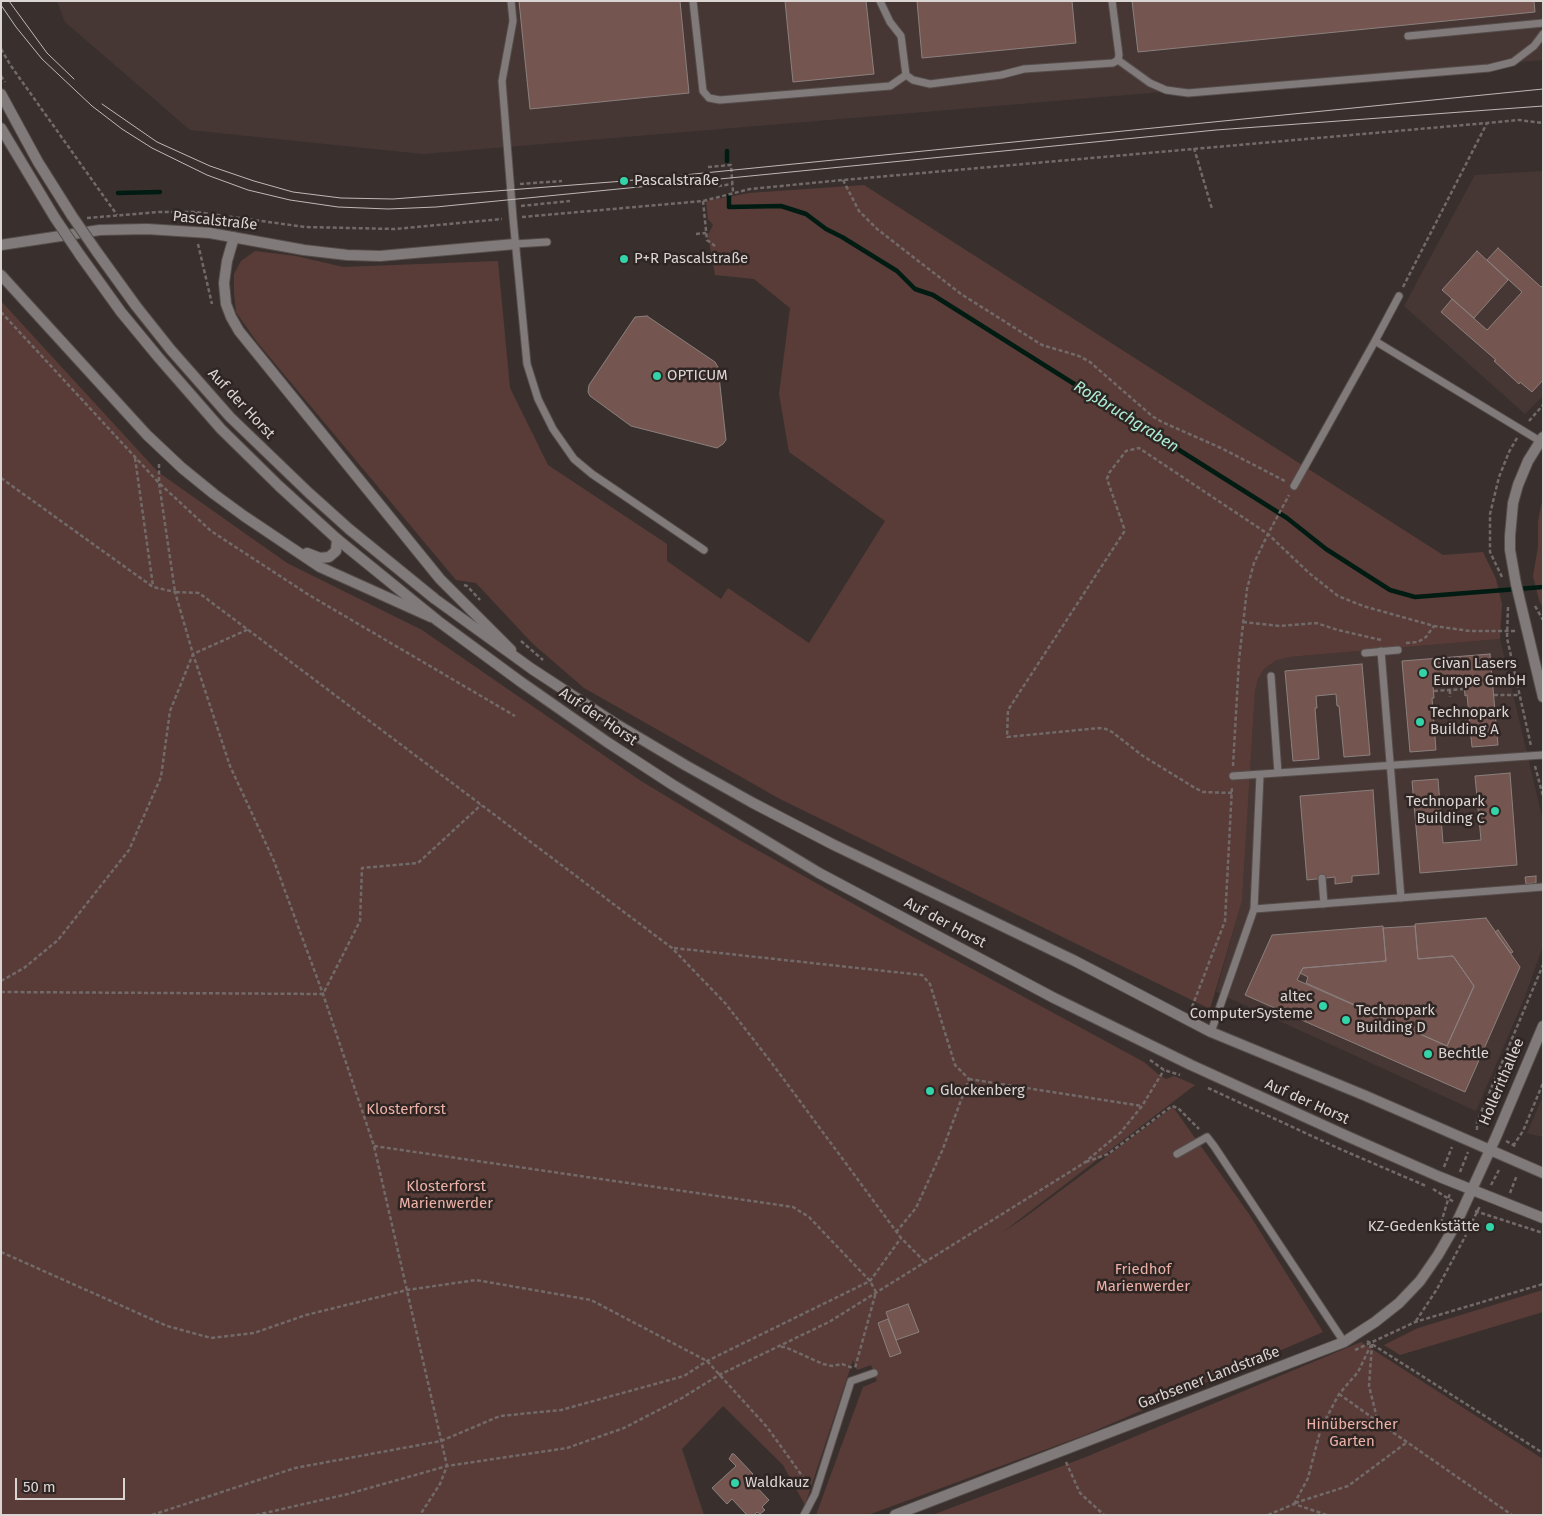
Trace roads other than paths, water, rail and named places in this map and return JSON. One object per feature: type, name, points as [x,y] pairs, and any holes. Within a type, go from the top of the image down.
[{"type":"street","name":"Auf der Horst","points":[[1,94],[38,162],[97,252],[171,350],[230,416],[315,499],[391,563],[435,599],[532,670],[624,729],[685,765],[832,844],[1075,961],[1211,1032],[1490,1150]]},
{"type":"street","name":"Auf der Horst","points":[[1,128],[55,218],[121,312],[221,429],[337,539],[438,621],[521,682],[673,785],[819,873],[1063,1002],[1191,1065],[1472,1190]]},
{"type":"street","name":"Pascalstraße","points":[[1,245],[100,230],[195,232],[347,255],[380,256],[515,244]]},
{"type":"street","name":"Auf der Horst","points":[[234,237],[227,261],[224,283],[226,304],[239,331],[440,579],[532,670]]},
{"type":"street","name":"Auf der Horst","points":[[1,275],[147,435],[182,468],[244,516],[320,567],[438,621]]},
{"type":"street","points":[[1541,439],[1522,473],[1513,503],[1510,550],[1516,584],[1543,697]]},
{"type":"street","name":"Auf der Horst","points":[[294,549],[324,558],[329,557],[336,551],[337,539]]},
{"type":"street","name":"Hollerithallee","points":[[1490,1150],[1543,1026]]},
{"type":"street","points":[[1490,1150],[1543,1173]]},
{"type":"street","name":"Garbsener Landstraße","points":[[895,1515],[1344,1342],[1358,1334],[1399,1303],[1420,1281],[1438,1256],[1456,1224],[1490,1150]]},
{"type":"street","points":[[1472,1190],[1543,1218]]},
{"type":"lane","points":[[511,1],[513,21],[502,82],[527,364],[538,399],[553,429],[574,459],[592,474],[704,550]]},
{"type":"lane","points":[[693,1],[703,91],[709,98],[720,100],[890,86],[906,75]]},
{"type":"lane","points":[[880,1],[900,36],[906,75],[913,80],[930,84],[1000,76],[1024,69],[1113,63],[1118,60]]},
{"type":"lane","points":[[1112,1],[1119,55],[1118,60]]},
{"type":"lane","points":[[1408,36],[1543,24]]},
{"type":"lane","points":[[1118,60],[1150,83],[1166,90],[1188,93],[1489,68],[1513,62],[1534,46],[1543,34]]},
{"type":"lane","points":[[515,244],[547,242]]},
{"type":"lane","points":[[1294,486],[1399,296]]},
{"type":"lane","points":[[1375,341],[1541,439]]},
{"type":"lane","points":[[1365,653],[1400,646]]},
{"type":"lane","points":[[1381,651],[1401,898]]},
{"type":"lane","points":[[1272,676],[1278,773]]},
{"type":"lane","points":[[1233,776],[1532,754],[1543,755]]},
{"type":"lane","points":[[1211,1032],[1254,910],[1260,774]]},
{"type":"lane","points":[[1322,878],[1324,904]]},
{"type":"lane","points":[[1254,910],[1543,888]]},
{"type":"lane","points":[[1177,1154],[1207,1137],[1344,1342]]},
{"type":"lane","points":[[804,1515],[815,1494],[851,1381],[874,1373]]},
{"type":"waterway","name":"Roßbruchgraben","points":[[727,151],[727,161]]},
{"type":"waterway","name":"Roßbruchgraben","points":[[118,193],[160,192]]},
{"type":"waterway","name":"Roßbruchgraben","points":[[729,196],[729,207],[781,206],[806,214],[826,229],[897,271],[915,289],[933,295],[1287,518],[1326,549],[1390,590],[1415,597],[1543,587]]},
{"type":"tram line","points":[[9,1],[47,53],[74,79]]},
{"type":"tram line","points":[[1,5],[42,59],[92,106],[122,129],[152,148],[207,175],[248,190],[290,200],[338,207],[388,209],[436,207],[1216,130],[1543,106]]},
{"type":"tram line","points":[[102,104],[157,142],[210,166],[254,181],[293,192],[341,198],[393,199],[624,181],[1543,89]]},
{"type":"place","name":"Pascalstraße","points":[[624,181]]},
{"type":"place","name":"P+R Pascalstraße","points":[[624,259]]},
{"type":"place","name":"OPTICUM","points":[[657,376]]},
{"type":"place","name":"Civan Lasers Europe GmbH","points":[[1423,673]]},
{"type":"place","name":"Technopark Building A","points":[[1420,722]]},
{"type":"place","name":"Technopark Building C","points":[[1495,811]]},
{"type":"place","name":"altec ComputerSysteme","points":[[1323,1006]]},
{"type":"place","name":"Technopark Building D","points":[[1346,1020]]},
{"type":"place","name":"Bechtle","points":[[1428,1054]]},
{"type":"place","name":"Glockenberg","points":[[930,1091]]},
{"type":"place","name":"KZ-Gedenkstätte","points":[[1490,1227]]},
{"type":"place","name":"Waldkauz","points":[[735,1483]]},
{"type":"park label","name":"Klosterforst","points":[[406,1110]]},
{"type":"park label","name":"Klosterforst Marienwerder","points":[[446,1196]]},
{"type":"park label","name":"Friedhof Marienwerder","points":[[1143,1278]]},
{"type":"park label","name":"Hinüberscher Garten","points":[[1352,1434]]}]
